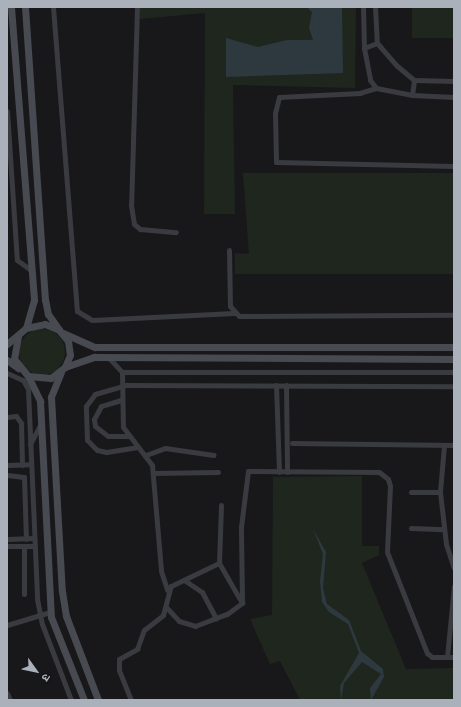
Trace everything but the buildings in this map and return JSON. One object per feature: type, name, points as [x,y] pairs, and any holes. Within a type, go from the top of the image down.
[{"type":"street","points":[[7,344],[26,328],[34,300],[11,7]]},
{"type":"street","points":[[25,7],[45,299],[48,314],[61,332],[70,354],[51,397],[62,591],[66,616],[98,700]]},
{"type":"street","points":[[53,7],[77,311],[92,320],[234,313],[250,318],[454,315]]},
{"type":"street","points":[[137,7],[131,205],[134,224],[140,228],[176,232]]},
{"type":"street","points":[[363,7],[364,48],[370,80],[376,88]]},
{"type":"street","points":[[375,7],[377,43],[396,65],[414,80],[454,81]]},
{"type":"street","points":[[364,48],[377,43]]},
{"type":"street","points":[[412,95],[414,80]]},
{"type":"street","points":[[454,97],[412,95],[376,88],[360,93],[279,97],[275,113],[276,162],[454,166]]},
{"type":"street","points":[[7,111],[17,260],[31,270]]},
{"type":"street","points":[[229,250],[234,313]]},
{"type":"street","points":[[26,328],[45,324],[95,347],[454,347]]},
{"type":"street","points":[[18,336],[14,359],[37,391],[50,612],[84,700]]},
{"type":"street","points":[[109,358],[122,372],[121,400],[123,427],[128,436],[146,455],[154,473],[161,571],[168,590],[166,607],[163,615],[144,630],[137,649],[119,659],[119,670],[131,700]]},
{"type":"street","points":[[7,360],[25,374],[42,380],[63,370],[78,360],[109,358],[454,359]]},
{"type":"street","points":[[122,372],[454,372]]},
{"type":"street","points":[[7,373],[23,380],[28,389],[34,546],[40,616],[71,700]]},
{"type":"street","points":[[138,447],[106,452],[87,440],[90,400],[108,389],[122,386],[454,386]]},
{"type":"street","points":[[276,386],[278,472]]},
{"type":"street","points":[[286,386],[286,472]]},
{"type":"street","points":[[121,400],[101,406],[94,419],[95,426],[108,436],[128,436]]},
{"type":"street","points":[[7,417],[16,416],[21,423],[22,465]]},
{"type":"street","points":[[30,445],[40,425]]},
{"type":"street","points":[[292,443],[454,445]]},
{"type":"street","points":[[444,445],[440,492],[444,529],[454,568]]},
{"type":"street","points":[[146,455],[165,448],[214,455]]},
{"type":"street","points":[[7,466],[31,464]]},
{"type":"street","points":[[154,473],[218,472]]},
{"type":"street","points":[[242,603],[241,527],[248,472],[384,474],[390,486],[387,552],[427,653],[432,657],[454,657]]},
{"type":"street","points":[[7,475],[24,478],[26,539]]},
{"type":"street","points":[[411,492],[440,492]]},
{"type":"street","points":[[221,505],[219,563],[242,603]]},
{"type":"street","points":[[411,528],[444,529]]},
{"type":"street","points":[[7,540],[34,538]]},
{"type":"street","points":[[7,546],[34,546]]},
{"type":"street","points":[[24,546],[24,594]]},
{"type":"street","points":[[168,590],[184,580],[219,563]]},
{"type":"street","points":[[184,580],[202,592],[216,618]]},
{"type":"street","points":[[447,657],[454,586]]},
{"type":"street","points":[[166,607],[185,625],[195,626],[216,618],[242,603]]},
{"type":"street","points":[[7,625],[50,612]]},
{"type":"street","points":[[7,693],[10,700]]},
{"type":"shaded area","points":[[139,7],[356,7],[355,88],[233,85],[235,214],[204,214],[205,13],[140,19]]},
{"type":"shaded area","points":[[307,7],[342,7],[343,73],[226,77],[226,38],[258,47],[287,40],[313,40],[309,28],[312,12]]},
{"type":"shaded area","points":[[412,7],[454,7],[454,38],[412,38]]},
{"type":"shaded area","points":[[243,173],[454,173],[454,274],[235,274],[235,253],[249,254]]},
{"type":"shaded area","points":[[42,329],[55,333],[61,339],[65,352],[61,365],[55,371],[42,375],[29,371],[23,365],[19,352],[23,339],[29,333]]},
{"type":"shaded area","points":[[362,476],[362,546],[379,546],[379,555],[362,563],[406,669],[454,668],[454,700],[300,700],[280,661],[270,664],[250,619],[272,615],[273,477]]},
{"type":"shaded area","points":[[313,529],[326,552],[323,588],[327,604],[349,620],[361,651],[383,669],[384,677],[371,700],[370,688],[381,674],[362,662],[344,683],[341,700],[340,686],[359,653],[348,624],[329,612],[322,602],[320,581],[323,554]]}]
